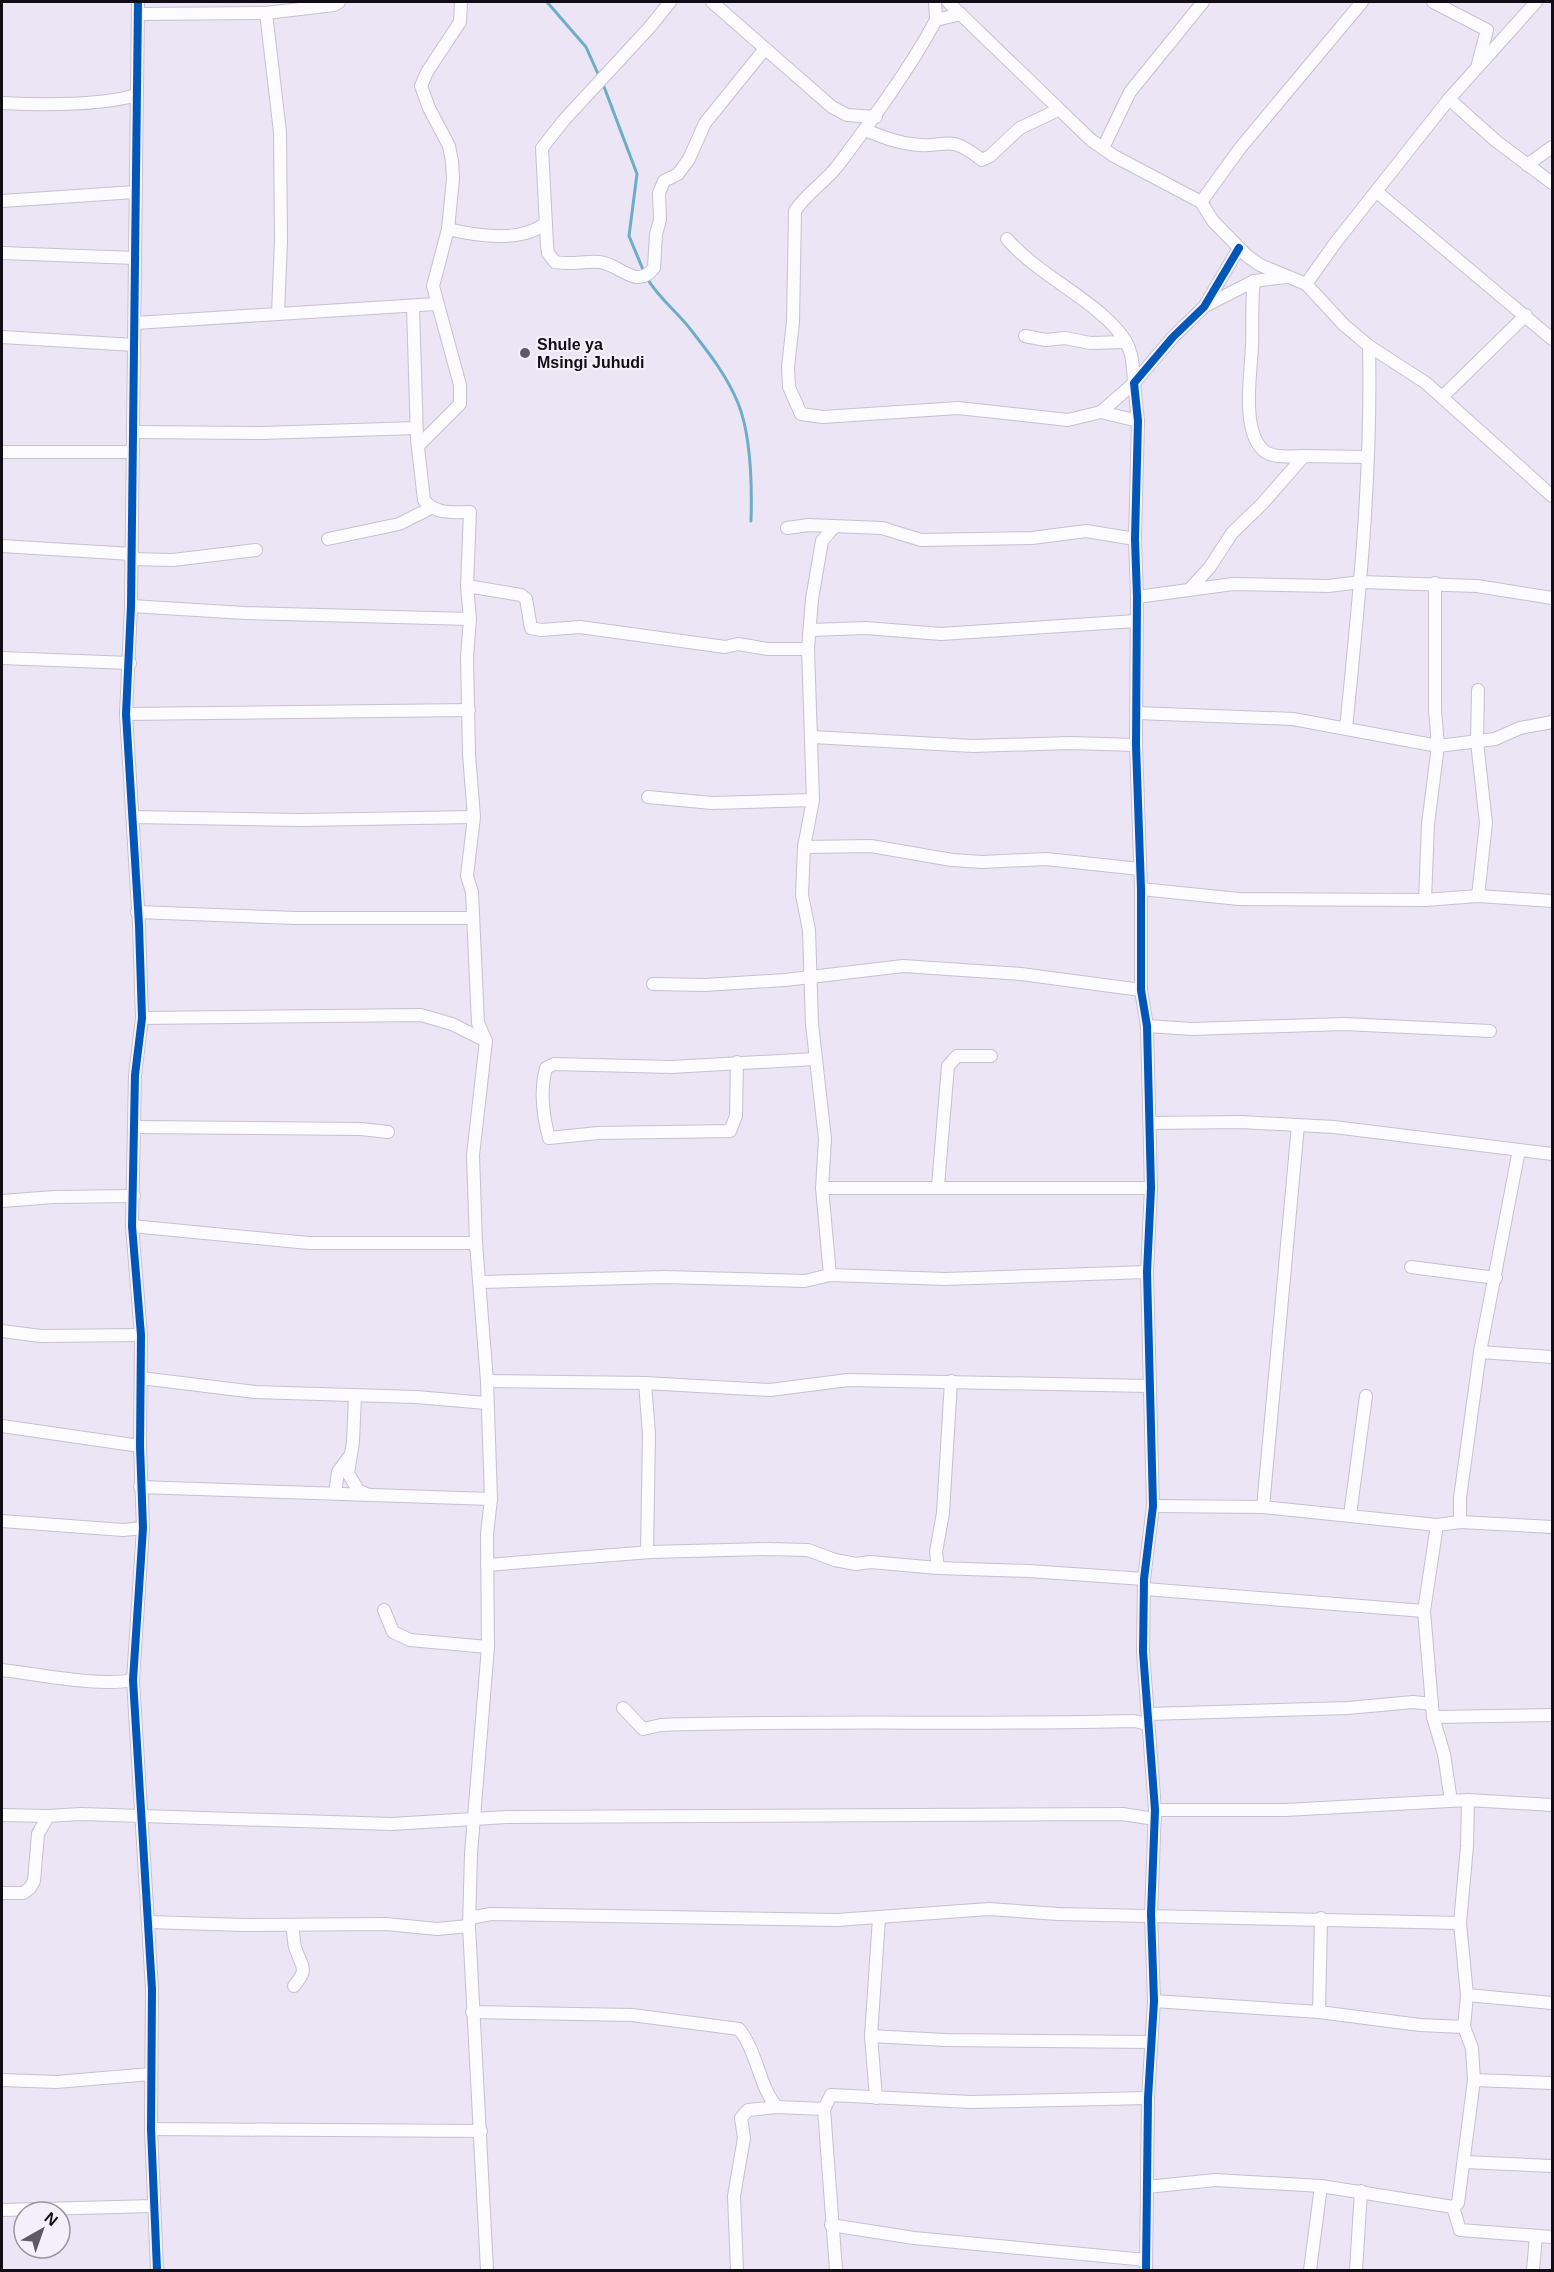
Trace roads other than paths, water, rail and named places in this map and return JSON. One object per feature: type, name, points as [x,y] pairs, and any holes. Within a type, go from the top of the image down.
[{"type":"street","points":[[158,2271],[151,2129],[152,1989],[133,1680],[143,1528],[140,1487],[141,1335],[132,1226],[135,1075],[142,1018],[126,714],[130,663],[132,557],[138,8],[266,13],[334,5],[339,2]]},
{"type":"street","points":[[418,446],[460,404],[460,385],[436,304],[433,286],[448,229],[453,179],[452,161],[449,146],[429,108],[421,86],[427,72],[460,22],[461,2]]},
{"type":"street","points":[[670,2],[626,55],[578,104],[542,148],[547,246],[555,262],[600,262],[627,275],[646,276],[654,268],[656,234],[660,220],[659,193],[664,181],[678,174],[688,159],[705,123],[764,50]]},
{"type":"street","points":[[712,2],[764,50],[841,113],[876,117]]},
{"type":"street","points":[[935,2],[936,20],[890,89],[876,117],[857,136],[830,175],[795,211],[793,322],[788,367],[789,387],[801,414],[836,417],[958,408],[1068,420],[1101,412],[1138,421]]},
{"type":"street","points":[[948,2],[1058,110],[1102,148],[1201,202],[1213,221],[1260,266],[1306,284],[1344,325],[1369,346],[1405,368],[1442,397],[1552,496]]},
{"type":"street","points":[[1102,148],[1130,92],[1203,2]]},
{"type":"street","points":[[1201,202],[1241,147],[1362,2]]},
{"type":"street","points":[[1433,2],[1487,30],[1507,33],[1515,26]]},
{"type":"street","points":[[1306,284],[1336,242],[1449,99],[1536,2]]},
{"type":"street","points":[[266,13],[280,132],[281,240],[278,314]]},
{"type":"street","points":[[936,20],[961,14]]},
{"type":"street","points":[[1478,64],[1487,30]]},
{"type":"street","points":[[2,103],[78,102],[137,95]]},
{"type":"street","points":[[1449,99],[1527,165],[1552,183]]},
{"type":"street","points":[[865,130],[891,141],[913,145],[956,142],[982,160],[990,156],[1020,128],[1058,110]]},
{"type":"street","points":[[1527,165],[1552,147]]},
{"type":"street","points":[[2,201],[135,192]]},
{"type":"street","points":[[1377,192],[1552,339]]},
{"type":"street","points":[[448,229],[476,236],[528,234],[546,223]]},
{"type":"street","points":[[528,234],[547,246]]},
{"type":"street","points":[[831,2225],[914,2238],[1146,2265],[1149,2098],[1154,2001],[1151,1914],[1155,1814],[1143,1652],[1144,1584],[1153,1506],[1148,1386],[1147,1272],[1151,1188],[1150,1123],[1147,1026],[1141,990],[1142,889],[1137,745],[1135,539],[1138,421],[1132,358],[1126,342],[1111,323],[1028,259],[1007,239]]},
{"type":"street","points":[[1101,412],[1134,383],[1173,338],[1204,308],[1239,248]]},
{"type":"street","points":[[2,254],[135,258]]},
{"type":"street","points":[[1204,308],[1254,281],[1287,276]]},
{"type":"street","points":[[1254,281],[1248,381],[1251,415],[1257,441],[1265,452],[1280,456],[1367,457]]},
{"type":"street","points":[[135,323],[436,304]]},
{"type":"street","points":[[412,307],[416,428],[424,500],[431,508],[445,512],[470,512],[467,586],[470,619],[467,657],[474,817],[467,876],[472,892],[471,918],[478,986],[478,1023],[486,1041],[473,1155],[476,1243],[482,1282],[491,1499],[487,1565],[488,1647],[475,1818],[470,1922],[472,2012],[481,2130],[486,2271]]},
{"type":"street","points":[[1442,397],[1526,315]]},
{"type":"street","points":[[1025,336],[1046,340],[1065,338],[1090,343],[1126,342]]},
{"type":"street","points":[[2,337],[134,345]]},
{"type":"street","points":[[1346,728],[1361,582],[1369,346]]},
{"type":"street","points":[[133,432],[262,434],[416,428]]},
{"type":"street","points":[[2,452],[133,452]]},
{"type":"street","points":[[1190,589],[1210,567],[1232,533],[1262,504],[1304,456]]},
{"type":"street","points":[[328,539],[399,524],[431,508]]},
{"type":"street","points":[[788,528],[809,525],[882,528],[921,540],[1032,538],[1086,531],[1135,539]]},
{"type":"street","points":[[830,1275],[822,1188],[825,1139],[815,1059],[809,977],[809,930],[802,895],[804,847],[813,800],[813,737],[808,649],[812,599],[822,541],[834,527]]},
{"type":"street","points":[[2,546],[173,560],[256,550]]},
{"type":"street","points":[[1137,597],[1233,584],[1328,586],[1361,582],[1477,586],[1552,598]]},
{"type":"street","points":[[1425,900],[1428,824],[1437,746],[1435,583]]},
{"type":"street","points":[[467,586],[521,595],[526,599],[531,628],[580,627],[725,647],[738,644],[768,649],[808,649]]},
{"type":"street","points":[[131,606],[245,614],[470,619]]},
{"type":"street","points":[[811,630],[866,628],[941,634],[1136,621]]},
{"type":"street","points":[[2,658],[130,663]]},
{"type":"street","points":[[1478,690],[1477,742],[1486,823],[1478,896]]},
{"type":"street","points":[[126,714],[469,710]]},
{"type":"street","points":[[1137,713],[1282,718],[1437,746],[1495,739],[1539,723],[1552,722]]},
{"type":"street","points":[[813,737],[973,746],[1070,743],[1137,745]]},
{"type":"street","points":[[648,796],[712,803],[813,800]]},
{"type":"street","points":[[133,817],[303,820],[474,817]]},
{"type":"street","points":[[804,847],[871,846],[952,860],[982,862],[1046,860],[1140,869]]},
{"type":"street","points":[[1142,889],[1239,899],[1425,900],[1478,896],[1552,901]]},
{"type":"street","points":[[137,912],[296,918],[471,918]]},
{"type":"street","points":[[653,984],[705,985],[809,977],[851,970],[903,966],[1011,974],[1141,990]]},
{"type":"street","points":[[142,1018],[421,1016],[452,1024],[486,1041]]},
{"type":"street","points":[[1147,1026],[1192,1029],[1344,1024],[1490,1030]]},
{"type":"street","points":[[938,1186],[949,1063],[957,1056],[991,1056]]},
{"type":"street","points":[[738,1062],[736,1116],[730,1131],[598,1133],[549,1138],[543,1079],[546,1068],[554,1064],[671,1068],[738,1062],[815,1059]]},
{"type":"street","points":[[1150,1123],[1298,1125],[1552,1154]]},
{"type":"street","points":[[1263,1507],[1272,1429],[1284,1256],[1298,1125]]},
{"type":"street","points":[[135,1127],[361,1129],[388,1132]]},
{"type":"street","points":[[1460,1522],[1460,1498],[1480,1352],[1519,1150]]},
{"type":"street","points":[[822,1188],[938,1186],[1151,1188]]},
{"type":"street","points":[[2,1202],[54,1197],[134,1196]]},
{"type":"street","points":[[132,1226],[309,1243],[476,1243]]},
{"type":"street","points":[[1411,1267],[1496,1278]]},
{"type":"street","points":[[482,1282],[665,1276],[805,1281],[830,1275],[946,1279],[1147,1272]]},
{"type":"street","points":[[2,1331],[41,1336],[141,1335]]},
{"type":"street","points":[[1480,1352],[1552,1357]]},
{"type":"street","points":[[141,1378],[255,1392],[416,1397],[486,1402]]},
{"type":"street","points":[[487,1381],[645,1383],[770,1390],[848,1380],[1148,1386]]},
{"type":"street","points":[[938,1568],[936,1552],[943,1513],[951,1381]]},
{"type":"street","points":[[645,1383],[649,1434],[647,1552]]},
{"type":"street","points":[[355,1396],[349,1477],[358,1490],[368,1495]]},
{"type":"street","points":[[1350,1515],[1366,1396]]},
{"type":"street","points":[[2,1426],[140,1446]]},
{"type":"street","points":[[335,1493],[338,1472],[350,1456]]},
{"type":"street","points":[[140,1487],[491,1499]]},
{"type":"street","points":[[1153,1506],[1263,1507],[1437,1526],[1460,1522],[1552,1527]]},
{"type":"street","points":[[2,1521],[123,1530],[143,1528]]},
{"type":"street","points":[[1437,1526],[1424,1611],[1433,1710],[1444,1754],[1451,1802]]},
{"type":"street","points":[[487,1565],[725,1548],[808,1550],[835,1560],[856,1564],[870,1562],[938,1568],[980,1568],[1424,1611]]},
{"type":"street","points":[[384,1610],[393,1632],[410,1640],[488,1647]]},
{"type":"street","points":[[2,1670],[82,1679],[123,1682],[133,1680]]},
{"type":"street","points":[[623,1708],[643,1729],[662,1725],[830,1722],[983,1724],[1134,1721],[1413,1702],[1433,1710],[1552,1715]]},
{"type":"street","points":[[1453,2207],[1460,2198],[1474,2080],[1472,2048],[1464,2026],[1467,1995],[1460,1923],[1467,1846],[1468,1800]]},
{"type":"street","points":[[2,1815],[81,1814],[391,1824],[475,1818],[1122,1815],[1285,1810],[1468,1800],[1552,1805]]},
{"type":"street","points":[[2,1893],[23,1893],[30,1888],[34,1881],[38,1834],[48,1816]]},
{"type":"street","points":[[148,1922],[386,1924],[437,1929],[470,1922],[491,1914],[879,1918],[989,1909],[1058,1914],[1151,1914],[1460,1923]]},
{"type":"street","points":[[876,2098],[872,2036],[879,1918]]},
{"type":"street","points":[[1319,2012],[1321,1918]]},
{"type":"street","points":[[292,1925],[296,1951],[304,1967],[302,1976],[294,1986]]},
{"type":"street","points":[[1467,1995],[1552,2003]]},
{"type":"street","points":[[1154,2001],[1319,2012],[1420,2025],[1464,2026]]},
{"type":"street","points":[[472,2012],[632,2014],[739,2029],[750,2042],[768,2092],[777,2107]]},
{"type":"street","points":[[872,2036],[945,2040],[1151,2042]]},
{"type":"street","points":[[2,2080],[57,2082],[151,2074]]},
{"type":"street","points":[[1474,2080],[1552,2083]]},
{"type":"street","points":[[836,2271],[831,2225],[825,2109],[831,2096],[971,2102],[1149,2098]]},
{"type":"street","points":[[737,2271],[734,2205],[744,2138],[741,2118],[748,2110],[777,2107],[825,2109]]},
{"type":"street","points":[[151,2129],[481,2130]]},
{"type":"street","points":[[1464,2162],[1552,2166]]},
{"type":"street","points":[[1147,2187],[1215,2181],[1321,2186],[1453,2207]]},
{"type":"street","points":[[1310,2271],[1321,2186]]},
{"type":"street","points":[[1356,2271],[1361,2191]]},
{"type":"street","points":[[2,2210],[154,2206]]},
{"type":"street","points":[[1453,2207],[1460,2230],[1552,2237]]},
{"type":"street","points":[[1533,2271],[1536,2236]]},
{"type":"waterway","points":[[547,2],[586,47],[599,76]]},
{"type":"waterway","points":[[603,84],[637,174],[629,236],[644,272]]},
{"type":"waterway","points":[[647,278],[711,356],[729,383],[738,403],[748,445],[751,521]]},
{"type":"place","name":"Shule ya Msingi Juhudi","points":[[525,353]]}]
